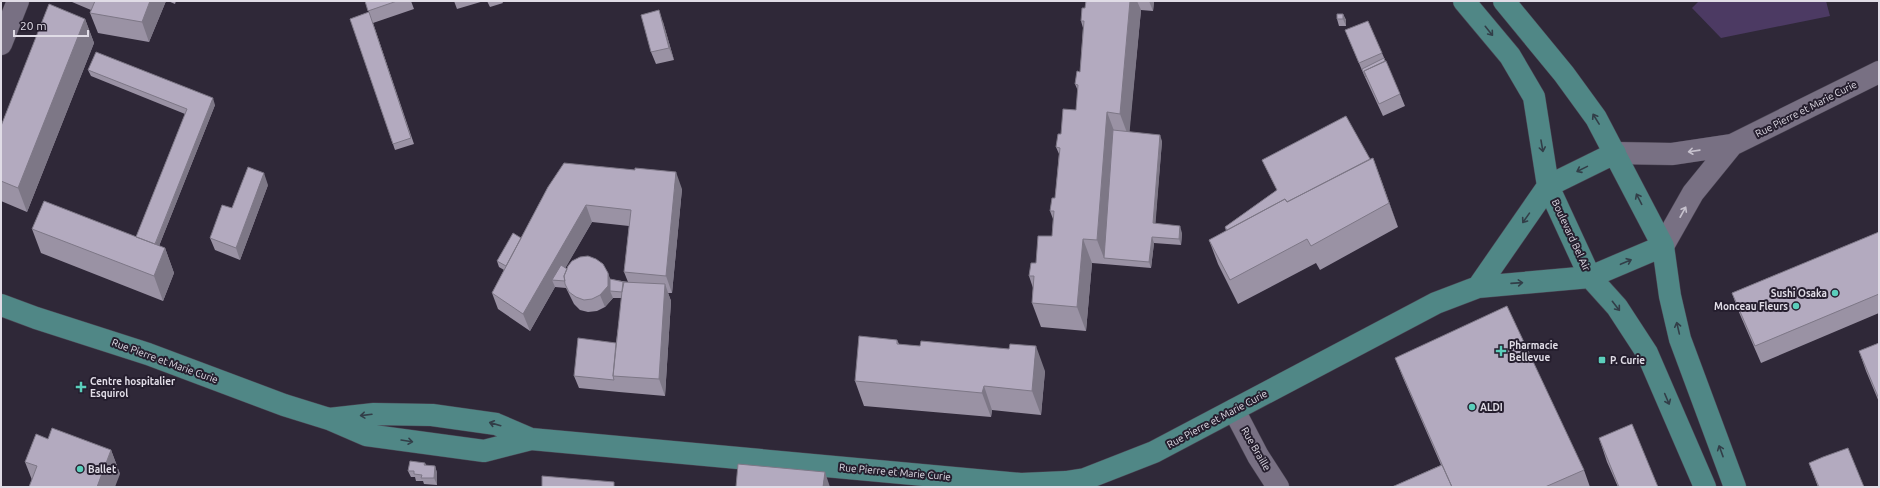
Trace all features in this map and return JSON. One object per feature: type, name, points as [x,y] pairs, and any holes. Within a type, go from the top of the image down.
[{"type":"main road","name":"Boulevard Bel Air","points":[[1464,1],[1510,56],[1534,97],[1548,186],[1590,277],[1617,307],[1647,353],[1705,487]]},
{"type":"main road","points":[[1504,1],[1596,118],[1663,246],[1670,296],[1680,339],[1735,487]]},
{"type":"main road","name":"Rue Pierre et Marie Curie","points":[[1478,287],[1548,186],[1615,153]]},
{"type":"main road","name":"Rue Pierre et Marie Curie","points":[[329,419],[374,414],[432,415],[496,424],[531,439],[1020,484],[1066,482],[1085,483],[1154,452],[1436,303],[1478,287],[1590,277],[1663,246]]},
{"type":"main road","name":"Rue Pierre et Marie Curie","points":[[1,305],[36,318],[148,354],[284,405],[329,419],[366,435],[484,451],[531,439]]},
{"type":"street","points":[[1,44],[18,1]]},
{"type":"street","name":"Rue Pierre et Marie Curie","points":[[1615,153],[1672,154],[1732,145],[1879,72]]},
{"type":"street","name":"Rue Pierre et Marie Curie","points":[[1663,246],[1693,193],[1732,145]]},
{"type":"street","name":"Rue Braille","points":[[1234,410],[1258,456],[1278,487]]},
{"type":"shaded area","points":[[1699,1],[1826,1],[1830,16],[1721,38],[1692,8]]},
{"type":"building","points":[[95,1],[150,1],[142,22],[90,13]]},
{"type":"building","points":[[365,1],[397,1],[368,11]]},
{"type":"building","points":[[1086,1],[1130,1],[1120,114],[1107,112],[1097,240],[1083,239],[1077,307],[1032,303],[1034,276],[1029,276],[1031,263],[1036,263],[1038,236],[1052,236],[1054,211],[1050,211],[1052,198],[1055,198],[1060,148],[1056,147],[1058,134],[1061,134],[1063,109],[1076,110],[1078,85],[1075,84],[1077,71],[1080,72],[1084,21],[1081,21],[1082,8],[1085,8]]},
{"type":"building","points":[[49,4],[85,19],[18,188],[1,181],[1,126]]},
{"type":"building","points":[[659,10],[669,48],[651,52],[641,15]]},
{"type":"building","points":[[369,12],[411,138],[393,144],[350,19]]},
{"type":"building","points":[[1337,14],[1343,14],[1343,19],[1337,19]]},
{"type":"building","points":[[1368,21],[1382,53],[1359,63],[1345,30]]},
{"type":"building","points":[[96,52],[213,98],[155,244],[136,237],[187,109],[88,70]]},
{"type":"building","points":[[1384,58],[1385,61],[1364,71],[1366,77],[1362,69]]},
{"type":"building","points":[[1386,61],[1400,94],[1379,104],[1364,71]]},
{"type":"building","points":[[1346,116],[1370,159],[1287,202],[1285,199],[1227,230],[1225,227],[1277,190],[1262,160]]},
{"type":"building","points":[[1113,130],[1160,135],[1153,223],[1180,226],[1179,239],[1152,237],[1149,262],[1104,258]]},
{"type":"building","points":[[1373,158],[1389,203],[1311,246],[1307,239],[1230,280],[1209,240],[1285,199],[1287,202]]},
{"type":"building","points":[[564,163],[635,170],[635,168],[676,172],[666,276],[624,272],[631,210],[586,205],[523,314],[492,293],[548,187]]},
{"type":"building","points":[[248,167],[264,173],[236,248],[210,238],[222,205],[232,208]]},
{"type":"building","points":[[44,201],[165,248],[154,276],[32,229]]},
{"type":"building","points":[[1879,232],[1879,294],[1755,346],[1732,293]]},
{"type":"building","points":[[513,233],[521,238],[506,266],[497,261]]},
{"type":"building","points":[[588,256],[603,264],[608,273],[608,286],[600,295],[592,299],[584,300],[569,292],[565,284],[564,276],[572,261],[580,257]]},
{"type":"building","points":[[561,265],[567,269],[564,276],[565,281],[552,280]]},
{"type":"building","points":[[610,279],[624,282],[622,292],[610,291]]},
{"type":"building","points":[[623,282],[665,284],[659,379],[613,376]]},
{"type":"building","points":[[1507,306],[1584,470],[1545,487],[1452,487],[1395,358]]},
{"type":"building","points":[[859,336],[897,340],[897,344],[920,346],[921,341],[1009,349],[1010,344],[1036,346],[1032,391],[984,386],[982,393],[855,381]]},
{"type":"building","points":[[578,338],[616,343],[613,376],[614,380],[574,376]]},
{"type":"building","points":[[1879,343],[1879,399],[1859,351]]},
{"type":"building","points":[[1632,424],[1658,487],[1619,487],[1599,438]]},
{"type":"building","points":[[52,428],[111,450],[97,487],[29,487],[37,466],[25,462],[36,434],[48,439]]},
{"type":"building","points":[[1848,448],[1864,487],[1819,487],[1809,463]]},
{"type":"building","points":[[410,461],[435,466],[434,478],[421,478],[422,475],[414,474],[414,471],[408,471]]},
{"type":"building","points":[[738,464],[825,472],[823,487],[736,487]]},
{"type":"building","points":[[1442,465],[1452,487],[1392,487]]},
{"type":"building","points":[[542,476],[614,482],[614,487],[542,487]]},
{"type":"place","name":"Sushi Osaka","points":[[1835,293]]},
{"type":"place","name":"Monceau Fleurs","points":[[1796,306]]},
{"type":"place","name":"Pharmacie Bellevue","points":[[1501,351]]},
{"type":"place","name":"P. Curie","points":[[1602,360]]},
{"type":"place","name":"Centre hospitalier Esquirol","points":[[81,387]]},
{"type":"place","name":"ALDI","points":[[1472,407]]},
{"type":"place","name":"Ballet","points":[[80,469]]}]
